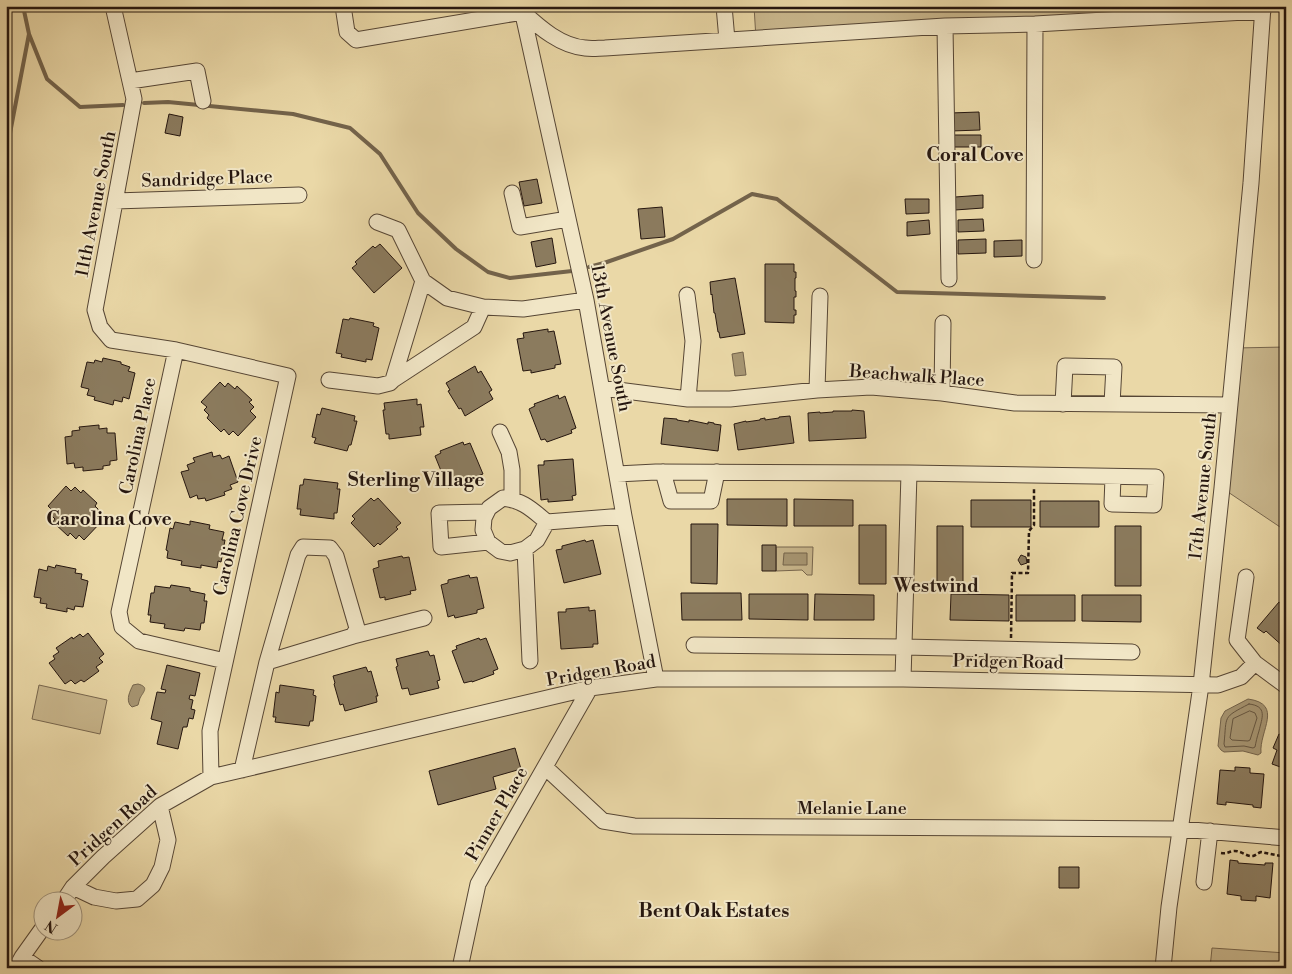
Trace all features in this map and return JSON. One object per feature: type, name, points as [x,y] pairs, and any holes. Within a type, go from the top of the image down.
[{"type":"street","name":"11th Avenue South","points":[[113,6],[134,99],[95,310],[100,327],[111,340],[176,350]]},
{"type":"street","points":[[343,6],[347,32],[356,40],[522,9],[544,31],[564,42],[584,48],[946,26],[1035,24],[1263,9]]},
{"type":"street","points":[[724,6],[728,40]]},
{"type":"street","name":"13th Avenue South","points":[[522,9],[586,300],[624,516],[656,679]]},
{"type":"street","name":"17th Avenue South","points":[[1163,968],[1169,907],[1201,685],[1222,488],[1251,182],[1263,9]]},
{"type":"street","points":[[1034,260],[1035,24]]},
{"type":"street","points":[[946,26],[949,279]]},
{"type":"street","points":[[130,81],[197,71],[203,101]]},
{"type":"street","points":[[512,193],[520,228],[568,219]]},
{"type":"street","name":"Sandridge Place","points":[[115,201],[299,196]]},
{"type":"street","points":[[378,222],[398,230],[423,281],[447,298],[483,307],[523,309],[586,300]]},
{"type":"street","points":[[393,380],[423,281]]},
{"type":"street","points":[[687,295],[693,342],[688,399]]},
{"type":"street","points":[[817,390],[820,296]]},
{"type":"street","points":[[328,380],[378,386],[390,383],[474,327],[483,307]]},
{"type":"street","points":[[942,394],[943,323]]},
{"type":"street","name":"Carolina Cove Drive","points":[[176,350],[288,376],[210,731],[211,777]]},
{"type":"street","name":"Carolina Place","points":[[176,350],[119,612],[122,627],[138,641],[225,661]]},
{"type":"street","points":[[1063,404],[1065,366],[1114,367],[1112,404]]},
{"type":"street","name":"Beachwalk Place","points":[[602,388],[688,399],[730,399],[817,390],[871,387],[1015,403],[1230,406]]},
{"type":"street","points":[[500,432],[509,452],[512,470],[512,500]]},
{"type":"street","points":[[663,472],[671,501],[710,501],[718,472]]},
{"type":"street","points":[[617,474],[663,472],[910,473],[1034,475],[1156,478],[1154,505],[1112,504],[1113,477]]},
{"type":"street","points":[[903,679],[910,473]]},
{"type":"street","points":[[547,522],[537,540],[525,549],[510,553],[500,551],[488,542],[483,530],[484,518],[489,508],[503,498],[526,504],[547,522],[624,516]]},
{"type":"street","points":[[487,512],[439,512],[440,547],[488,542]]},
{"type":"street","points":[[242,770],[267,662],[298,555],[303,547],[330,548],[336,556],[357,628],[353,636]]},
{"type":"street","points":[[525,549],[530,661]]},
{"type":"street","points":[[1246,577],[1237,640],[1255,663],[1286,686]]},
{"type":"street","points":[[267,662],[353,636],[424,618]]},
{"type":"street","points":[[694,645],[1132,652]]},
{"type":"street","name":"Pridgen Road","points":[[70,892],[103,857],[160,806],[211,777],[590,688],[656,679],[903,679],[1218,685],[1241,677],[1255,663]]},
{"type":"street","name":"Pinner Place","points":[[460,968],[478,884],[590,688]]},
{"type":"street","name":"Melanie Lane","points":[[545,767],[603,821],[634,826],[1180,828],[1286,838]]},
{"type":"street","points":[[73,887],[94,897],[116,901],[137,899],[153,885],[162,867],[168,840],[160,806]]},
{"type":"street","points":[[1204,882],[1210,831]]},
{"type":"street","points":[[33,942],[19,962],[38,968]]},
{"type":"path","points":[[1011,650],[1012,573],[1028,573],[1029,530],[1034,525],[1034,475]]},
{"type":"path","points":[[1207,851],[1228,854],[1232,851],[1242,852],[1246,855],[1254,856],[1261,852],[1286,857]]},
{"type":"shaded area","points":[[754,6],[1208,6],[1203,15],[756,39]]},
{"type":"shaded area","points":[[1286,347],[1286,531],[1222,488],[1235,348]]},
{"type":"shaded area","points":[[776,547],[813,547],[812,575],[807,575],[802,570],[776,571]]},
{"type":"shaded area","points":[[39,685],[107,700],[100,734],[32,719]]},
{"type":"shaded area","points":[[1212,948],[1286,953],[1286,968],[1210,968]]},
{"type":"water","points":[[743,352],[746,375],[735,376],[732,354]]},
{"type":"water","points":[[784,553],[807,553],[807,565],[783,565]]},
{"type":"water","points":[[133,685],[144,686],[145,689],[138,705],[132,707],[128,700],[129,695]]},
{"type":"water","points":[[1248,699],[1265,706],[1267,712],[1261,753],[1258,755],[1243,751],[1224,752],[1218,746],[1221,718],[1225,711]]},
{"type":"building","points":[[979,112],[980,130],[951,131],[950,113]]},
{"type":"building","points":[[169,114],[183,117],[180,136],[165,133]]},
{"type":"building","points":[[952,135],[981,135],[981,147],[952,147]]},
{"type":"building","points":[[537,179],[542,203],[524,206],[519,182]]},
{"type":"building","points":[[983,195],[983,208],[955,210],[955,197]]},
{"type":"building","points":[[905,199],[929,199],[929,213],[906,214]]},
{"type":"building","points":[[662,207],[665,237],[641,239],[638,209]]},
{"type":"building","points":[[983,219],[984,231],[958,232],[958,220]]},
{"type":"building","points":[[929,220],[930,234],[907,236],[907,222]]},
{"type":"building","points":[[552,238],[556,263],[536,267],[531,242]]},
{"type":"building","points":[[986,239],[986,253],[958,254],[958,240]]},
{"type":"building","points":[[1022,240],[1022,256],[994,257],[994,241]]},
{"type":"building","points":[[380,244],[402,268],[374,293],[352,268],[357,264],[355,262],[373,246],[375,248]]},
{"type":"building","points":[[765,264],[794,264],[794,272],[796,272],[796,297],[794,297],[794,310],[796,310],[796,315],[794,315],[794,323],[765,322]]},
{"type":"building","points":[[735,278],[745,334],[720,338],[714,313],[710,282]]},
{"type":"building","points":[[350,318],[374,323],[373,326],[379,328],[372,360],[366,359],[366,362],[341,357],[342,354],[336,353],[343,319],[349,320]]},
{"type":"building","points":[[548,329],[548,332],[554,331],[561,364],[555,365],[555,368],[531,373],[531,370],[523,371],[517,339],[524,338],[523,333]]},
{"type":"building","points":[[103,358],[121,362],[121,364],[130,367],[128,371],[135,373],[129,399],[123,397],[122,402],[114,400],[113,405],[94,400],[95,397],[87,395],[89,389],[81,387],[87,362],[94,363],[95,360],[102,362]]},
{"type":"building","points":[[475,366],[478,373],[481,371],[492,390],[489,392],[493,399],[465,416],[448,391],[450,390],[446,383]]},
{"type":"building","points":[[220,382],[225,387],[228,383],[235,389],[237,386],[252,400],[249,402],[254,407],[250,411],[256,417],[238,436],[233,431],[229,435],[224,429],[221,432],[207,418],[209,415],[204,410],[207,407],[201,402]]},
{"type":"building","points":[[558,395],[559,399],[565,396],[576,428],[571,430],[572,433],[547,442],[545,439],[541,440],[529,409],[535,406],[534,404]]},
{"type":"building","points":[[417,399],[417,405],[421,404],[424,427],[420,427],[421,435],[389,439],[389,434],[386,434],[384,403]]},
{"type":"building","points":[[322,408],[355,416],[354,421],[357,421],[351,445],[349,445],[347,451],[314,443],[316,438],[312,437],[317,414],[320,415]]},
{"type":"building","points":[[864,411],[866,438],[809,441],[808,413]]},
{"type":"building","points":[[790,416],[794,443],[738,450],[734,424],[765,418],[765,420]]},
{"type":"building","points":[[664,418],[721,425],[718,451],[661,444]]},
{"type":"building","points":[[99,425],[99,429],[107,428],[107,433],[115,433],[117,460],[110,461],[110,465],[103,466],[103,469],[83,471],[83,467],[75,468],[74,463],[67,464],[65,437],[72,436],[72,431],[80,430],[79,427]]},
{"type":"building","points":[[463,442],[464,445],[470,443],[483,474],[456,487],[455,485],[448,488],[435,456],[441,453],[440,451]]},
{"type":"building","points":[[212,452],[213,457],[220,455],[222,459],[229,456],[238,482],[230,485],[232,489],[224,492],[225,495],[206,501],[205,498],[198,499],[197,495],[190,498],[181,472],[189,470],[187,465],[195,462],[193,458]]},
{"type":"building","points":[[573,459],[576,495],[572,496],[573,500],[548,502],[548,499],[541,500],[538,465],[544,465],[544,461]]},
{"type":"building","points":[[304,479],[338,483],[337,489],[340,489],[337,513],[334,513],[334,519],[300,515],[301,509],[297,509],[300,485],[303,485]]},
{"type":"building","points":[[66,486],[71,491],[75,487],[81,493],[83,490],[97,503],[95,506],[100,511],[97,515],[103,520],[84,540],[79,535],[76,539],[70,533],[68,536],[53,522],[55,519],[50,514],[53,511],[48,506]]},
{"type":"building","points":[[371,498],[374,501],[378,498],[401,523],[396,527],[398,529],[380,545],[378,543],[374,547],[351,523],[355,519],[352,516]]},
{"type":"building","points":[[727,499],[787,499],[787,526],[727,525]]},
{"type":"building","points":[[794,499],[853,500],[853,526],[794,526]]},
{"type":"building","points":[[971,500],[1031,500],[1031,527],[971,527]]},
{"type":"building","points":[[1040,501],[1099,501],[1099,527],[1040,527]]},
{"type":"building","points":[[190,521],[210,525],[209,529],[224,532],[222,540],[225,540],[221,562],[218,561],[217,568],[201,565],[201,568],[181,565],[182,561],[167,558],[168,551],[166,550],[170,528],[173,529],[175,522],[190,525]]},
{"type":"building","points":[[691,524],[718,524],[717,584],[691,583]]},
{"type":"building","points":[[859,525],[886,525],[886,584],[859,584]]},
{"type":"building","points":[[937,526],[963,526],[963,584],[937,584]]},
{"type":"building","points":[[1115,526],[1141,526],[1141,586],[1115,586]]},
{"type":"building","points":[[585,540],[586,542],[593,540],[601,574],[564,583],[556,550],[562,549],[562,546]]},
{"type":"building","points":[[762,545],[776,545],[776,571],[762,571]]},
{"type":"building","points":[[1021,555],[1026,557],[1027,563],[1021,565],[1018,560]]},
{"type":"building","points":[[402,556],[403,558],[409,557],[416,590],[410,591],[411,594],[385,600],[385,597],[380,598],[373,569],[379,567],[378,561]]},
{"type":"building","points":[[56,565],[76,569],[75,573],[82,574],[81,579],[88,581],[83,607],[75,606],[74,610],[67,608],[67,612],[46,608],[47,604],[40,603],[41,598],[34,597],[39,569],[47,571],[48,566],[55,568]]},
{"type":"building","points":[[469,575],[470,578],[477,577],[484,608],[477,610],[477,613],[455,618],[454,615],[448,617],[441,585],[448,583],[448,580]]},
{"type":"building","points":[[171,585],[190,588],[190,591],[205,594],[204,601],[207,601],[204,623],[201,623],[200,630],[185,628],[184,631],[164,628],[165,624],[150,622],[151,615],[148,615],[151,593],[154,593],[155,586],[170,588]]},
{"type":"building","points":[[681,593],[741,593],[742,620],[682,620]]},
{"type":"building","points":[[749,594],[808,594],[808,620],[749,619]]},
{"type":"building","points":[[815,594],[874,595],[874,620],[814,620]]},
{"type":"building","points":[[951,594],[1009,595],[1009,621],[950,620]]},
{"type":"building","points":[[1016,595],[1075,595],[1075,621],[1016,621]]},
{"type":"building","points":[[1082,595],[1141,595],[1141,622],[1082,621]]},
{"type":"building","points":[[1279,602],[1286,608],[1286,649],[1266,631],[1264,633],[1257,628]]},
{"type":"building","points":[[589,607],[589,611],[595,610],[598,644],[593,644],[593,647],[561,649],[558,612],[566,612],[566,609]]},
{"type":"building","points":[[88,633],[104,654],[99,658],[103,662],[96,667],[99,671],[84,682],[81,680],[75,684],[71,680],[65,684],[49,663],[55,659],[53,656],[59,652],[56,648],[72,637],[73,639],[80,634],[83,637]]},
{"type":"building","points":[[479,638],[480,640],[486,638],[498,669],[493,671],[494,674],[464,683],[452,651],[457,649],[456,646]]},
{"type":"building","points":[[428,651],[430,656],[434,655],[440,680],[437,681],[439,688],[410,695],[408,688],[402,689],[396,667],[398,666],[396,659]]},
{"type":"building","points":[[167,665],[200,673],[195,696],[190,695],[189,699],[193,700],[191,709],[195,710],[193,719],[189,718],[187,727],[183,727],[178,749],[157,744],[162,722],[151,719],[157,692],[165,693],[166,690],[161,689]]},
{"type":"building","points":[[366,667],[368,672],[371,671],[378,696],[376,696],[377,702],[345,711],[343,704],[340,705],[333,676]]},
{"type":"building","points":[[280,685],[314,690],[313,695],[316,696],[313,721],[310,721],[309,726],[275,722],[276,717],[273,717],[276,692],[279,693]]},
{"type":"building","points":[[1286,732],[1286,769],[1272,764],[1277,750],[1273,748],[1279,734],[1284,736]]},
{"type":"building","points":[[515,748],[521,769],[493,777],[496,789],[438,805],[429,771]]},
{"type":"building","points":[[1235,767],[1250,768],[1250,773],[1264,774],[1261,808],[1253,807],[1253,805],[1226,802],[1226,805],[1217,804],[1220,770],[1235,771]]},
{"type":"building","points":[[1230,860],[1238,861],[1238,863],[1265,865],[1265,863],[1273,863],[1270,898],[1256,896],[1256,901],[1241,900],[1241,896],[1227,894]]},
{"type":"building","points":[[1059,867],[1079,867],[1079,888],[1059,888]]},
{"type":"waterway","points":[[23,6],[29,34],[47,79],[80,107],[123,105]]},
{"type":"waterway","points":[[6,154],[29,34]]},
{"type":"waterway","points":[[144,103],[168,102],[293,114],[350,128],[380,154],[418,213],[456,249],[488,272],[510,278],[572,271]]},
{"type":"waterway","points":[[589,267],[673,239],[752,194],[777,199],[897,292],[1104,298]]},
{"type":"district","name":"Coral Cove","points":[[975,155]]},
{"type":"district","name":"Sterling Village","points":[[416,480]]},
{"type":"district","name":"Carolina Cove","points":[[109,519]]},
{"type":"district","name":"Westwind","points":[[936,586]]},
{"type":"district","name":"Bent Oak Estates","points":[[714,911]]}]
